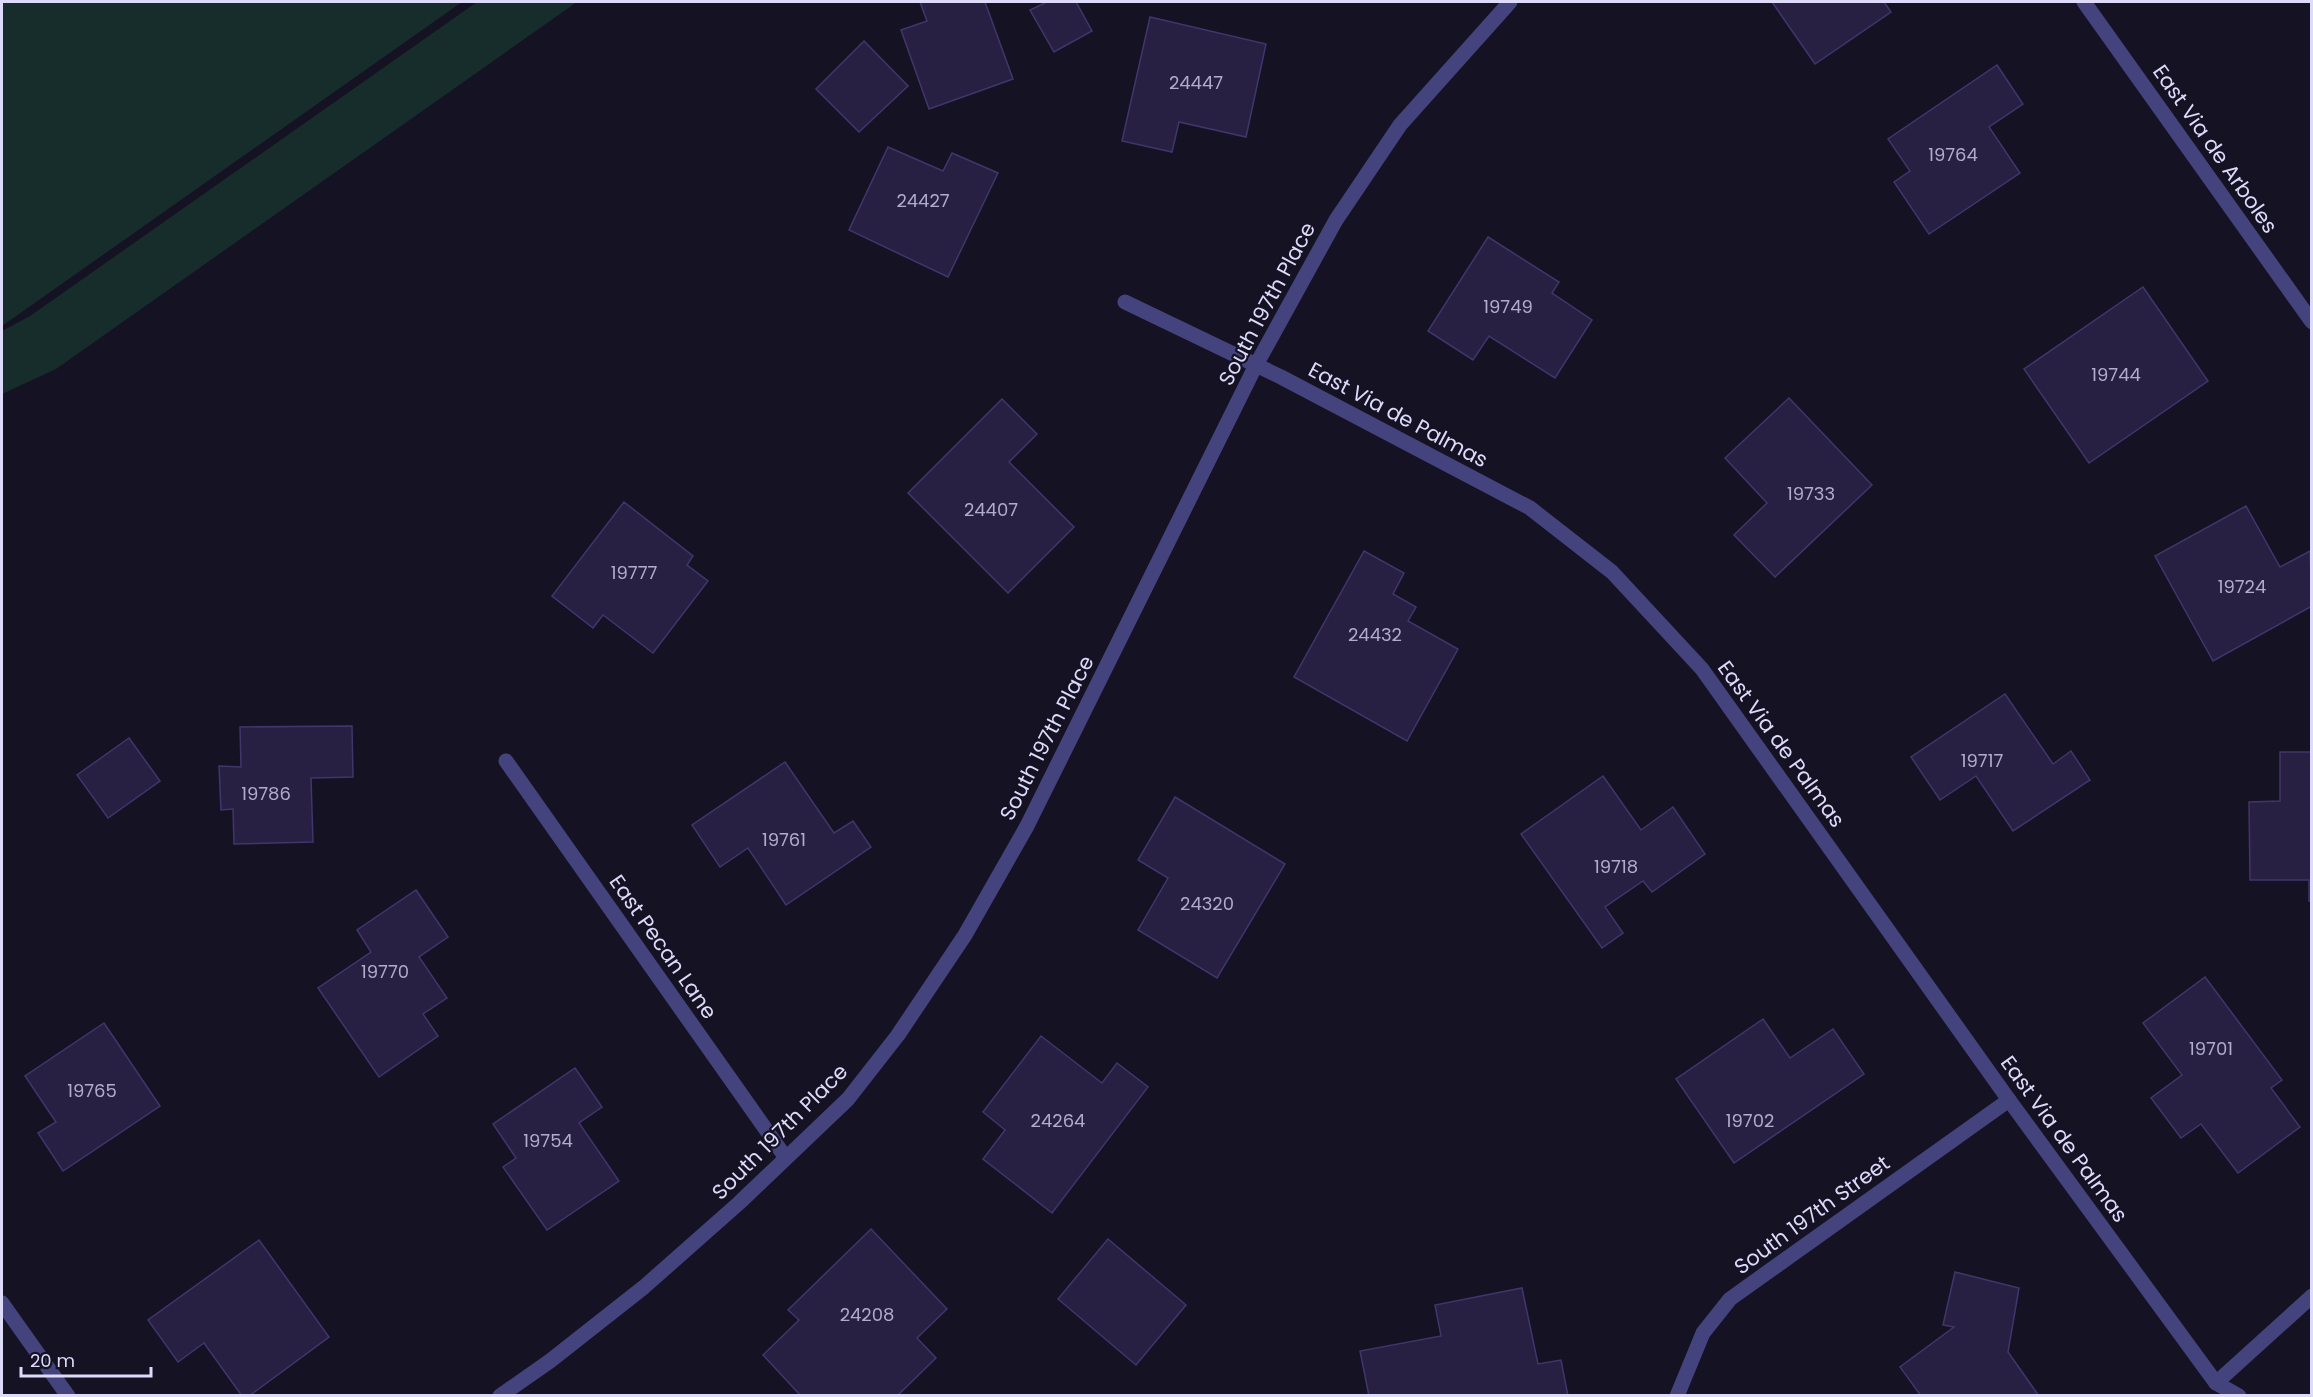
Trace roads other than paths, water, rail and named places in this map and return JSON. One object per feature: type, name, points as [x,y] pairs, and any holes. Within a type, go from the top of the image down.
[{"type":"street","name":"South 197th Place","points":[[500,1395],[550,1361],[644,1287],[848,1099],[898,1035],[965,935],[1027,826],[1256,365],[1336,220],[1400,125],[1510,2]]},
{"type":"street","name":"East Via de Arboles","points":[[2084,2],[2312,322]]},
{"type":"street","name":"East Via de Palmas","points":[[1125,302],[1256,365],[1530,508],[1612,572],[1702,669],[2009,1100],[2216,1383],[2239,1395]]},
{"type":"street","name":"East Pecan Lane","points":[[506,761],[786,1158]]},
{"type":"street","name":"South 197th Street","points":[[1677,1395],[1703,1333],[1730,1299],[2009,1100]]},
{"type":"street","points":[[2216,1383],[2312,1296]]},
{"type":"street","points":[[2,1304],[68,1395]]}]
